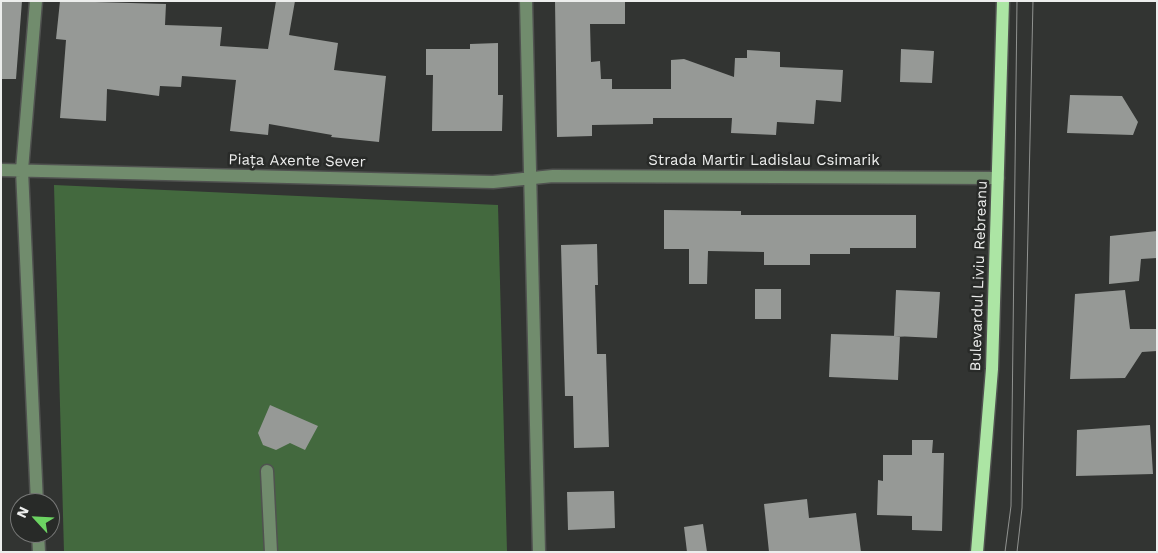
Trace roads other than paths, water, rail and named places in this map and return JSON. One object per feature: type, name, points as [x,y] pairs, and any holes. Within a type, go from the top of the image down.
[{"type":"main road","name":"Bulevardul Liviu Rebreanu","points":[[977,552],[992,369],[1003,1]]},
{"type":"street","points":[[36,1],[22,170],[37,493]]},
{"type":"street","points":[[526,1],[539,552]]},
{"type":"street","name":"Piața Axente Sever","points":[[1,170],[483,182],[530,178]]},
{"type":"street","name":"Strada Martir Ladislau Csimarik","points":[[530,178],[553,176],[998,178]]},
{"type":"street","points":[[267,471],[271,552]]},
{"type":"tram line","points":[[1005,552],[1011,506],[1017,1]]},
{"type":"tram line","points":[[1017,552],[1022,508],[1033,1]]}]
